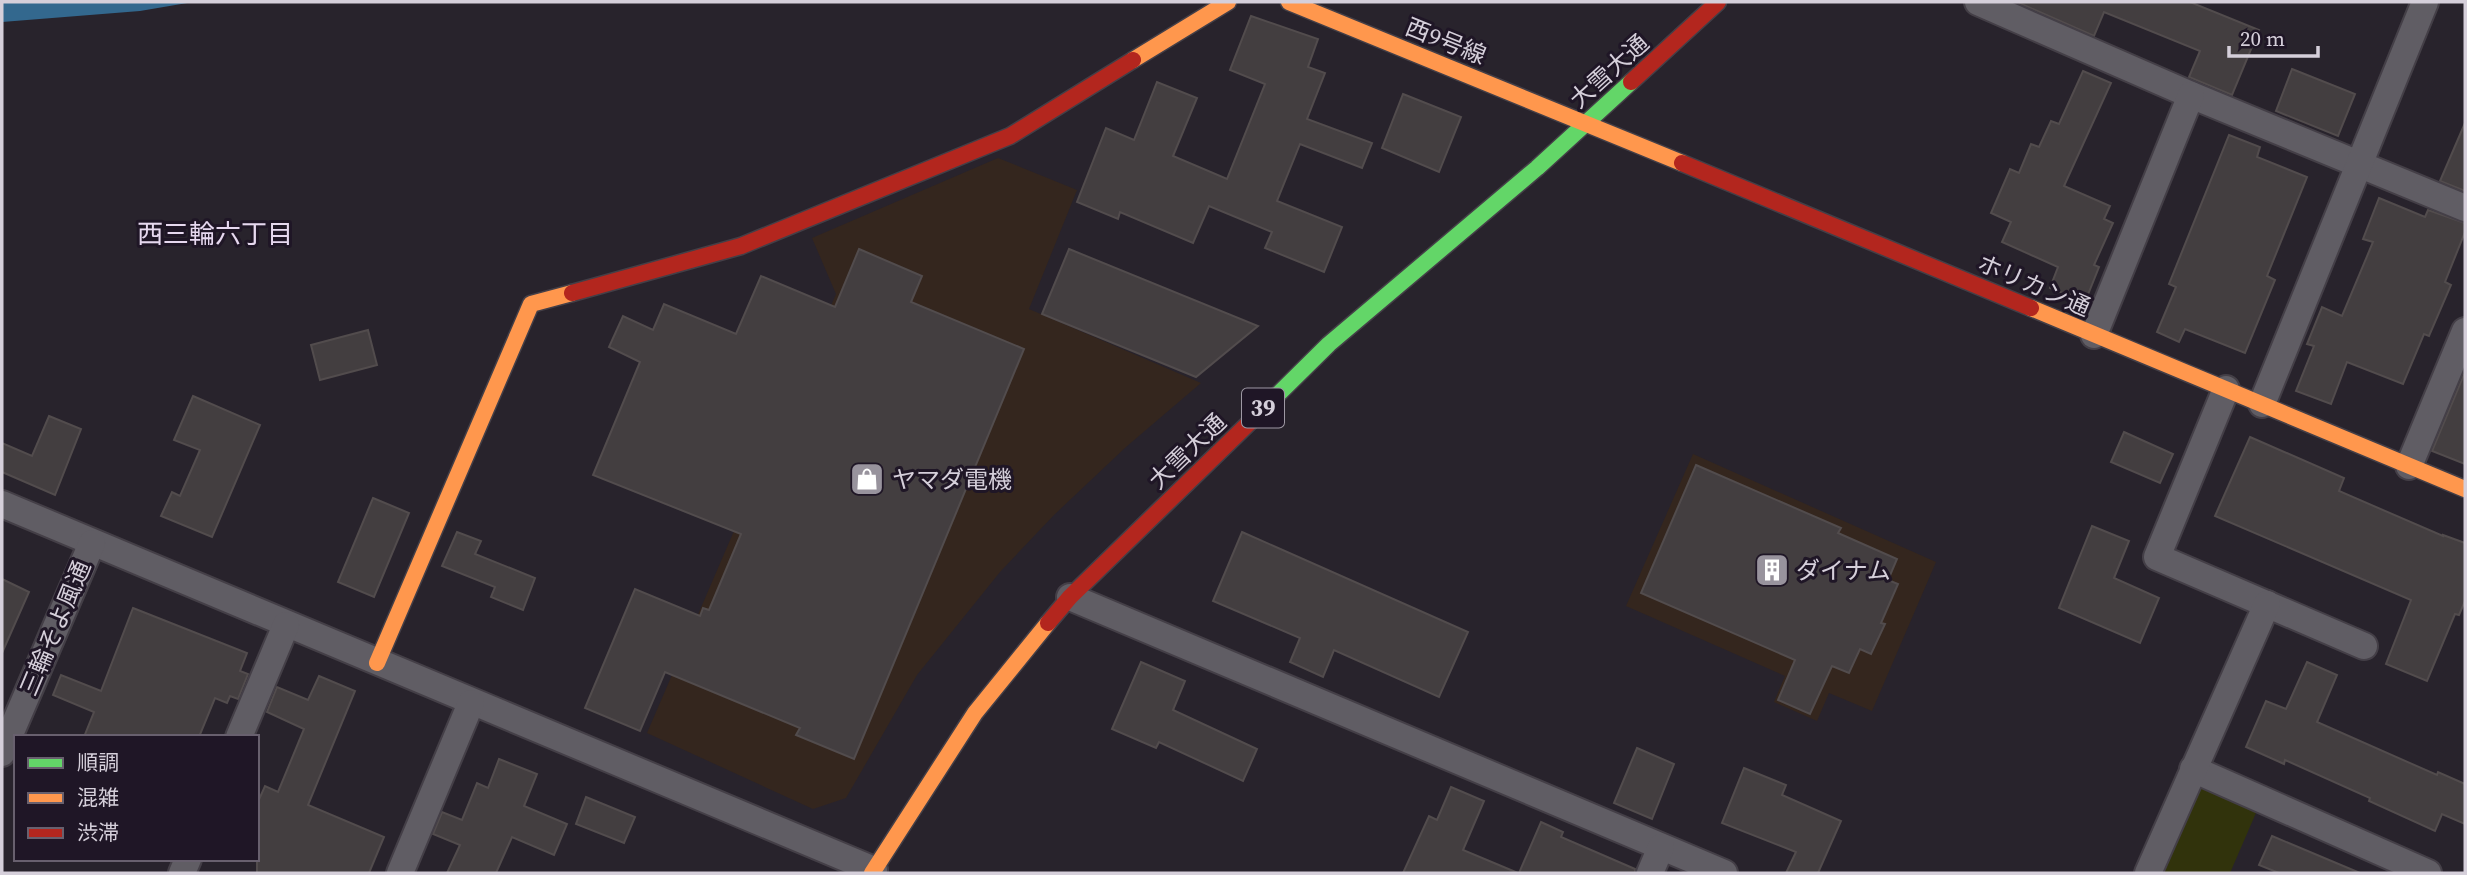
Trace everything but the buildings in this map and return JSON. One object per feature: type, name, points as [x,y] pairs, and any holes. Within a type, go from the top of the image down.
[{"type":"main road","points":[[377,663],[531,304],[741,246],[1010,136],[1228,2]]},
{"type":"main road","name":"西9号線","points":[[1289,2],[1586,122]]},
{"type":"main road","name":"大雪大通","points":[[873,872],[975,713],[1070,597],[1329,344],[1537,168],[1718,2]]},
{"type":"main road","name":"ホリカン通","points":[[1586,122],[2465,489]]},
{"type":"street","points":[[1978,2],[2465,208]]},
{"type":"street","points":[[2262,404],[2425,2]]},
{"type":"street","points":[[2094,335],[2191,94]]},
{"type":"street","points":[[2409,466],[2465,331]]},
{"type":"street","points":[[2226,389],[2157,558],[2364,646]]},
{"type":"street","points":[[2,503],[873,872]]},
{"type":"street","name":"三輪そよ風通","points":[[2,753],[92,543]]},
{"type":"street","points":[[1070,597],[1724,873]]},
{"type":"street","points":[[2148,873],[2267,604]]},
{"type":"street","points":[[240,735],[286,625]]},
{"type":"street","points":[[400,873],[471,703]]},
{"type":"street","points":[[2193,769],[2428,873]]},
{"type":"street","points":[[1650,873],[1661,847]]},
{"type":"shaded area","points":[[998,158],[1077,190],[1029,309],[1201,383],[1126,447],[1054,515],[1000,572],[917,675],[846,798],[813,809],[647,733],[836,294],[812,238]]},
{"type":"shaded area","name":"ダイナム","points":[[1693,454],[1936,562],[1872,711],[1829,693],[1817,721],[1774,702],[1785,676],[1626,606]]},
{"type":"shaded area","points":[[2193,769],[2262,799],[2230,873],[2148,873]]},
{"type":"water","points":[[2,2],[193,2],[140,11],[2,22]]},
{"type":"traffic: fast","points":[[1252,420],[1329,344],[1537,168],[1631,82]]},
{"type":"traffic: slow","points":[[1133,60],[1228,2]]},
{"type":"traffic: slow","points":[[1289,2],[1682,163]]},
{"type":"traffic: slow","points":[[377,663],[531,304],[572,293]]},
{"type":"traffic: slow","points":[[2031,308],[2465,489]]},
{"type":"traffic: slow","points":[[872,873],[975,713],[1048,623]]},
{"type":"traffic: jam","points":[[1631,82],[1718,2]]},
{"type":"traffic: jam","points":[[572,293],[741,246],[1010,136],[1133,60]]},
{"type":"traffic: jam","points":[[1682,163],[2031,308]]},
{"type":"traffic: jam","points":[[1048,623],[1070,597],[1252,420]]},
{"type":"place","name":"ヤマダ電機","points":[[867,479]]},
{"type":"place","name":"ダイナム","points":[[1772,570]]},
{"type":"district","name":"西三輪六丁目","points":[[215,234]]}]
